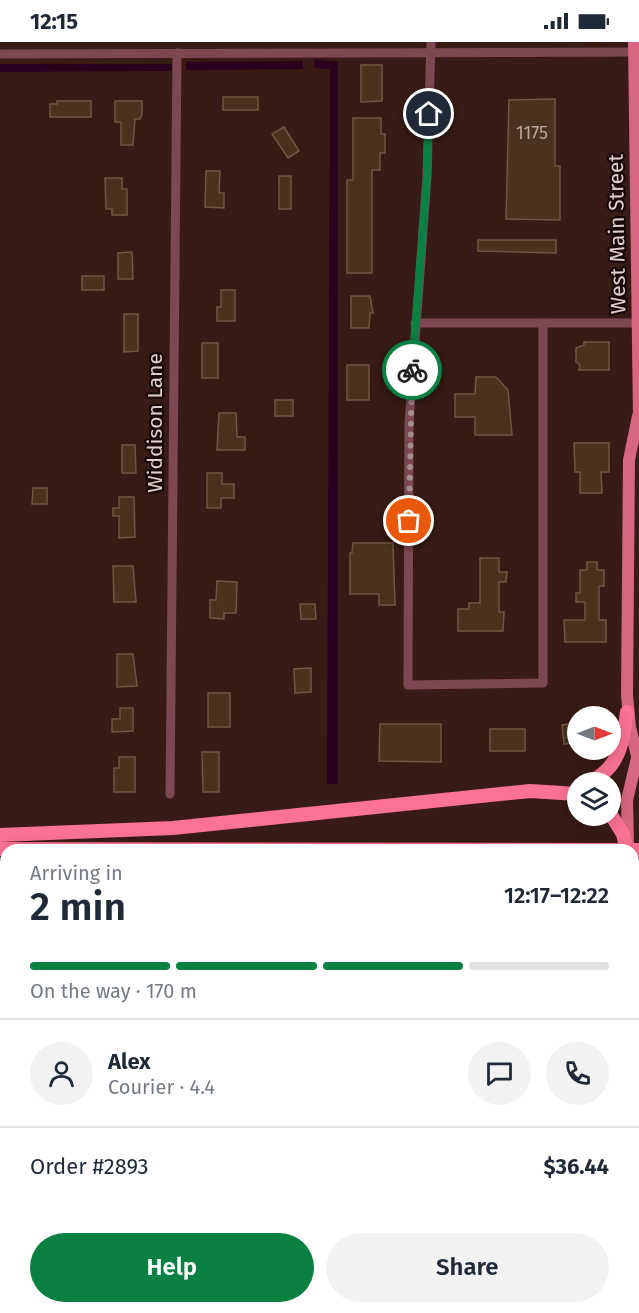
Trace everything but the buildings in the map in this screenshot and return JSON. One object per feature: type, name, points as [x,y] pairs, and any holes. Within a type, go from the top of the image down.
[{"type":"highway","points":[[605,772],[615,762],[622,746],[627,712]]},
{"type":"highway","points":[[0,835],[173,828],[567,787]]},
{"type":"highway","points":[[531,791],[567,793]]},
{"type":"highway","points":[[618,826],[626,844]]},
{"type":"main road","name":"West Main Street","points":[[627,844],[627,800],[638,758],[627,712],[629,460],[639,418],[636,48]]},
{"type":"street","points":[[430,47],[427,176],[409,423],[408,685],[543,683],[543,323]]},
{"type":"street","points":[[0,54],[177,53],[430,47],[636,48]]},
{"type":"street","name":"Widdison Lane","points":[[170,794],[177,53]]},
{"type":"street","points":[[416,323],[637,323]]},
{"type":"shaded area","points":[[314,59],[338,62],[338,784],[327,784],[330,69],[315,68]]},
{"type":"shaded area","points":[[303,61],[303,69],[186,70],[186,62]]},
{"type":"shaded area","points":[[0,64],[172,64],[172,71],[0,72]]},
{"type":"way so far","points":[[409,521],[409,423],[412,370]]},
{"type":"route","points":[[412,370],[427,176],[429,114]]}]
